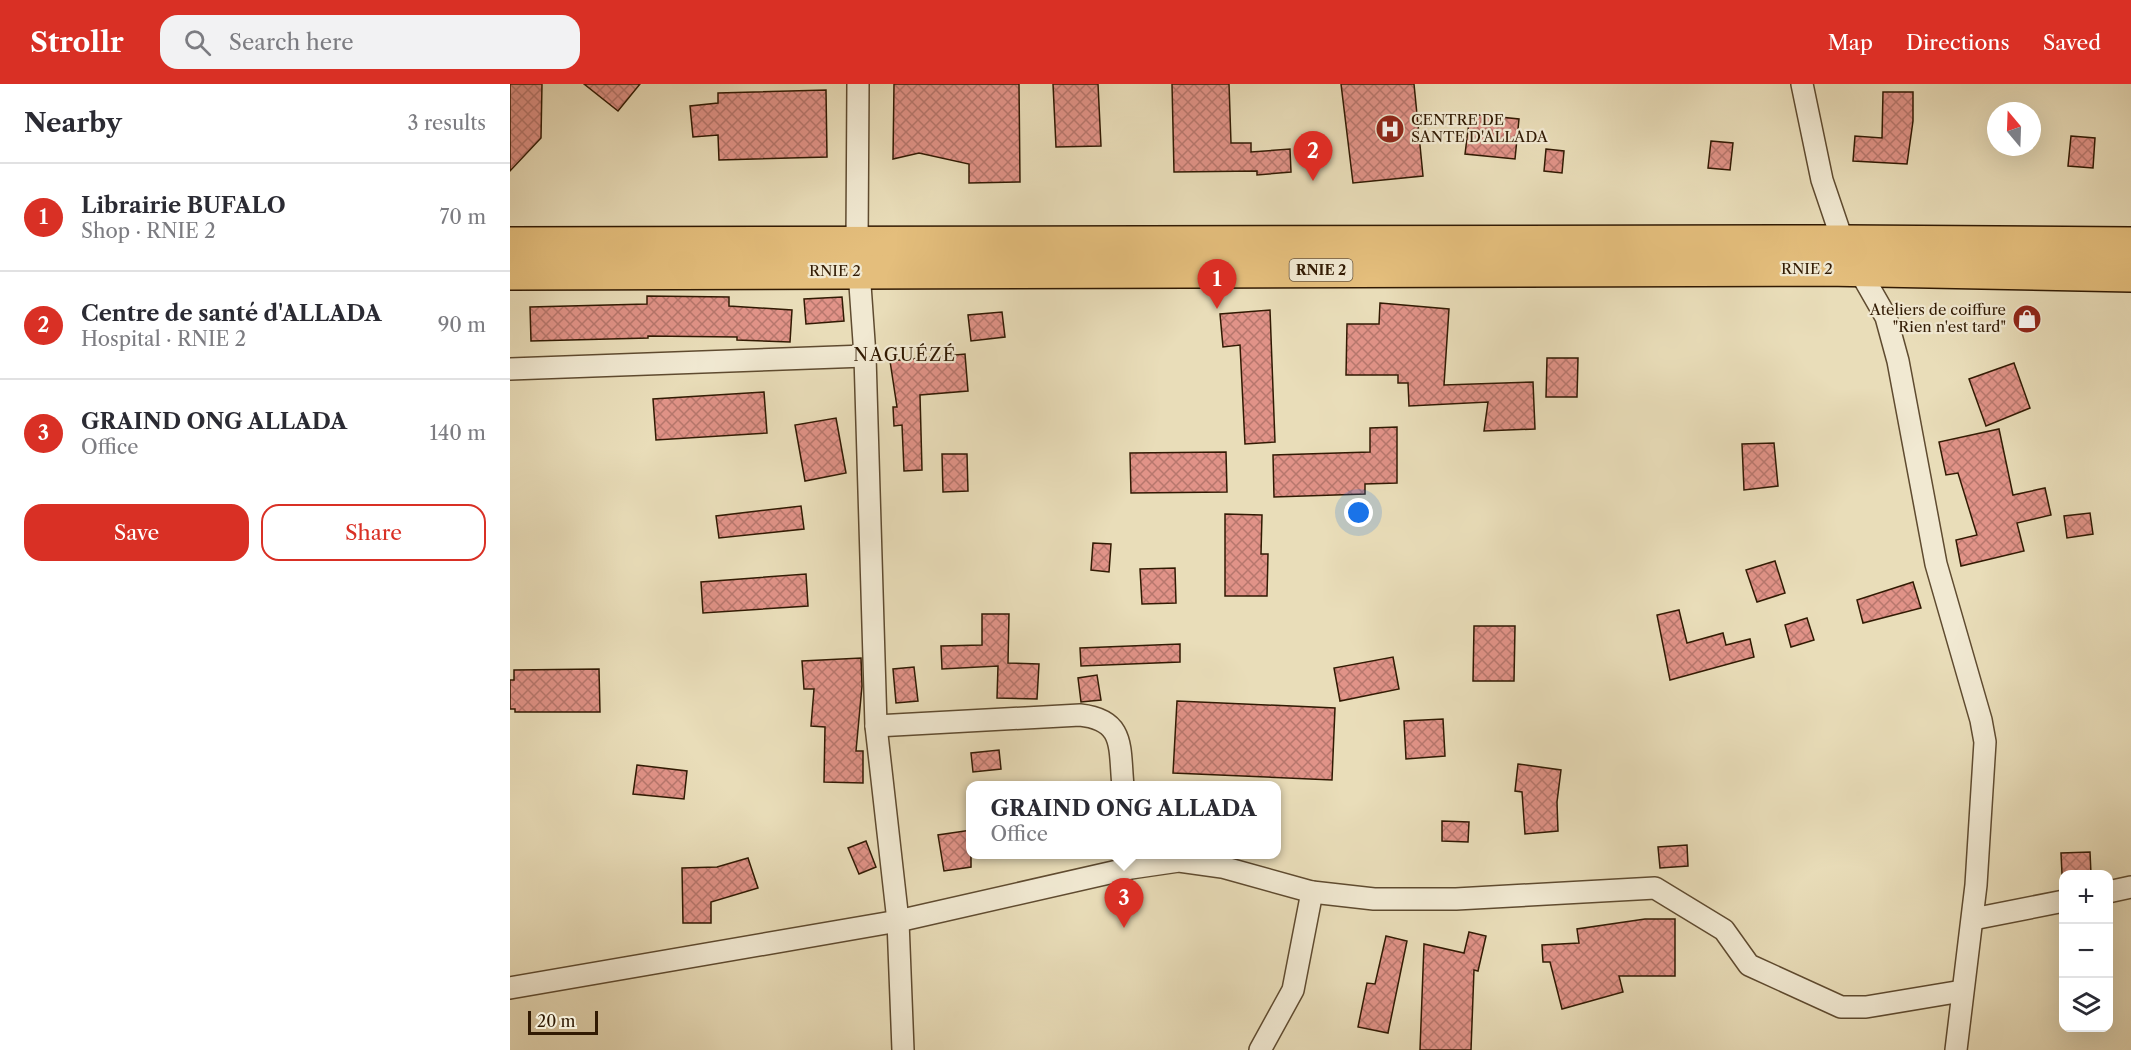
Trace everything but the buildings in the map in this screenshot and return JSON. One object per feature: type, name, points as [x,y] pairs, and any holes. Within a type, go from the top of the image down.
[{"type":"highway","name":"RNIE 2","points":[[510,244],[858,257],[1850,255],[2131,244]]},
{"type":"highway","name":"RNIE 2","points":[[1850,255],[2131,275]]},
{"type":"highway","name":"RNIE 2","points":[[510,273],[858,257]]},
{"type":"street","points":[[858,84],[858,257],[864,356],[876,726],[898,921],[903,1050]]},
{"type":"street","points":[[1802,84],[1822,180],[1850,255],[1886,317],[1898,361],[1936,564],[1981,720],[1985,742],[1973,919],[1956,1050]]},
{"type":"street","points":[[510,369],[864,356]]},
{"type":"street","points":[[876,726],[1080,715],[1095,717],[1108,722],[1118,734],[1123,781]]},
{"type":"street","points":[[510,988],[898,921],[1130,861],[1179,861],[1222,867],[1312,892],[1374,899],[1456,899],[1655,888],[1724,930],[1749,965],[1841,1007],[1866,1008],[1962,991]]},
{"type":"street","points":[[2113,891],[2131,887]]},
{"type":"street","points":[[1260,1050],[1293,990],[1312,892]]},
{"type":"street","points":[[1973,919],[2059,902]]},
{"type":"place","name":"CENTRE DE SANTE D'ALLADA","points":[[1390,129]]},
{"type":"place","name":"Centre de santé d'ALLADA","points":[[1313,181]]},
{"type":"place","name":"Librairie BUFALO","points":[[1217,309]]},
{"type":"place","name":"Ateliers de coiffure \"Rien n'est tard\"","points":[[2027,319]]},
{"type":"place","name":"GRAIND ONG ALLADA","points":[[1124,928]]},
{"type":"district","name":"NAGUÉZÉ","points":[[905,355]]}]
